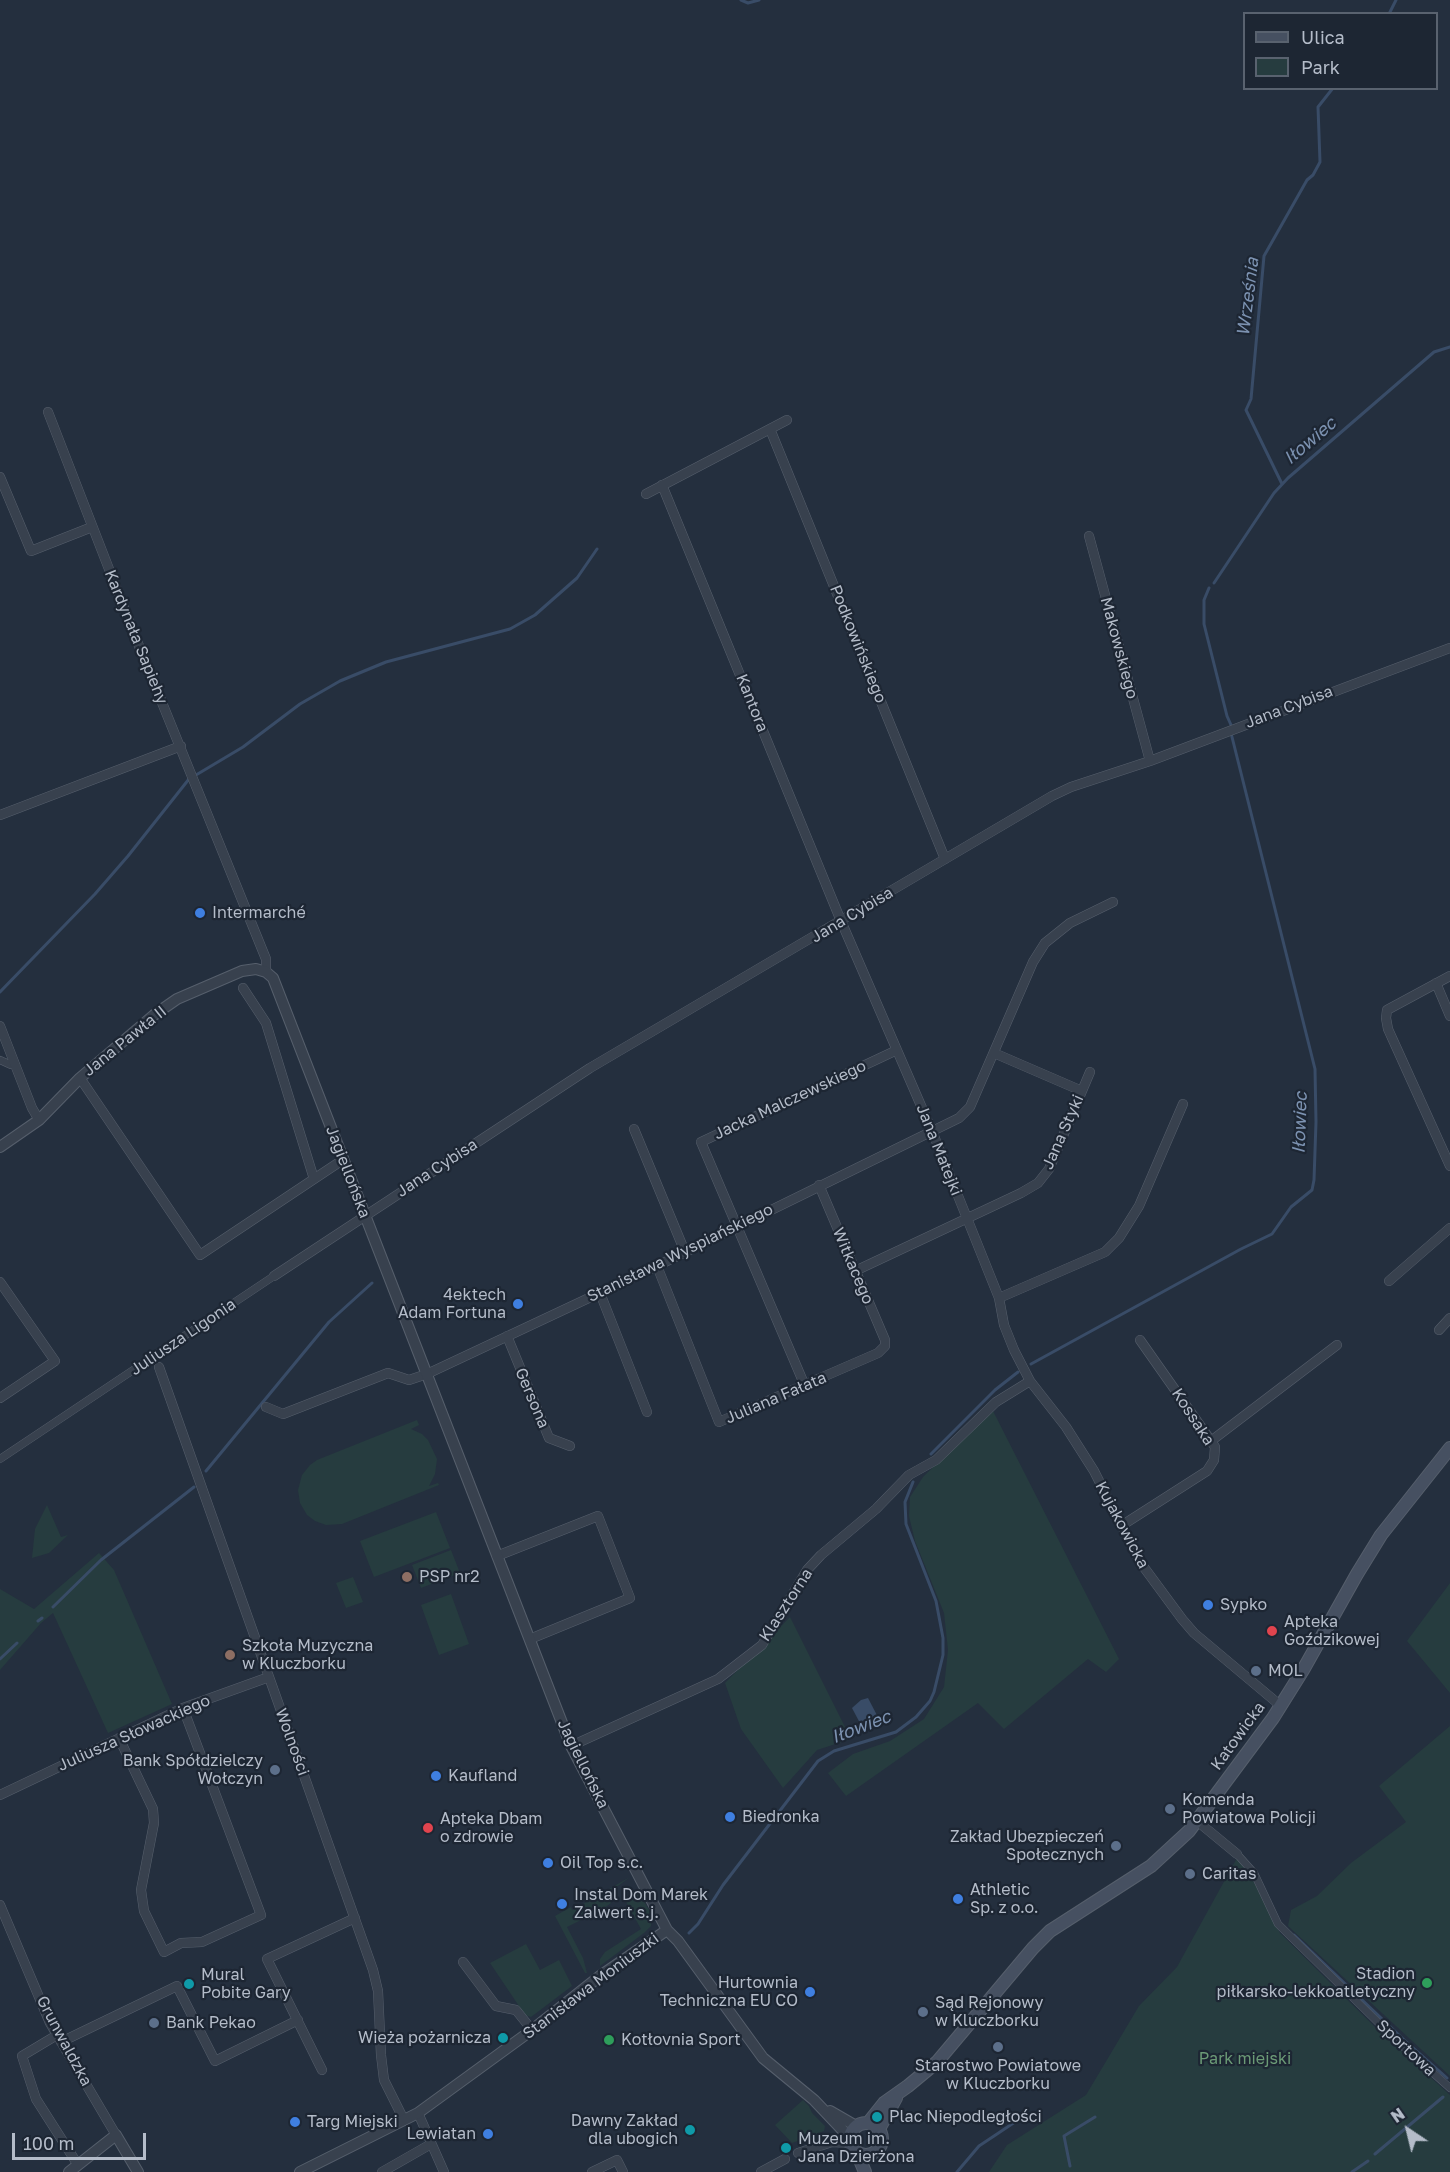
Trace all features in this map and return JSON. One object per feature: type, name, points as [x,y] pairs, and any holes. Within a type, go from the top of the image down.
[{"type":"main road","name":"Katowicka","points":[[867,2126],[899,2093],[946,2051],[1044,1937],[1067,1919],[1151,1866],[1178,1843],[1197,1821],[1281,1706],[1381,1534],[1450,1448]]},
{"type":"main road","points":[[852,2145],[867,2126],[883,2139],[876,2153],[873,2172]]},
{"type":"main road","points":[[852,2145],[866,2156],[876,2153]]},
{"type":"main road","points":[[852,2145],[865,2172]]},
{"type":"street","name":"Kardynała Sapiehy","points":[[48,412],[266,959],[267,972]]},
{"type":"street","points":[[646,494],[787,420]]},
{"type":"street","name":"Podkowińskiego","points":[[770,429],[945,859]]},
{"type":"street","points":[[0,477],[31,551],[92,527]]},
{"type":"street","name":"Kantora","points":[[662,486],[841,921]]},
{"type":"street","name":"Makowskiego","points":[[1089,536],[1150,761]]},
{"type":"street","name":"Jana Cybisa","points":[[365,1215],[590,1068],[1052,796],[1071,787],[1150,761],[1370,676],[1450,648]]},
{"type":"street","points":[[0,815],[181,746]]},
{"type":"street","name":"Stanisława Wyspiańskiego","points":[[427,1374],[657,1266],[959,1118],[970,1107],[1033,962],[1045,944],[1070,923],[1113,902]]},
{"type":"street","name":"Jana Matejki","points":[[841,921],[932,1131],[999,1298],[1004,1325],[1030,1381]]},
{"type":"street","name":"Jana Pawła II","points":[[0,1147],[39,1120],[80,1078],[154,1015],[177,999],[242,971],[255,969],[267,972]]},
{"type":"street","name":"Jagiellońska","points":[[267,972],[276,985],[571,1746],[667,1930],[678,1941],[764,2058],[820,2105],[852,2145]]},
{"type":"street","points":[[1450,976],[1387,1010],[1386,1018],[1388,1029],[1450,1166]]},
{"type":"street","points":[[1436,983],[1450,1016]]},
{"type":"street","points":[[243,988],[266,1023],[314,1179]]},
{"type":"street","points":[[0,1026],[32,1108],[39,1120]]},
{"type":"street","name":"Jacka Malczewskiego","points":[[736,1226],[701,1142],[897,1050]]},
{"type":"street","points":[[994,1053],[1082,1090]]},
{"type":"street","points":[[0,1060],[11,1065],[14,1063]]},
{"type":"street","name":"Jana Styki","points":[[855,1271],[1038,1183],[1049,1169],[1090,1072]]},
{"type":"street","points":[[80,1078],[201,1255],[344,1160]]},
{"type":"street","points":[[999,1298],[1105,1252],[1119,1238],[1139,1206],[1183,1104]]},
{"type":"street","points":[[634,1129],[685,1252]]},
{"type":"street","name":"Witkacego","points":[[819,1185],[885,1340],[885,1346]]},
{"type":"street","name":"Juliusza Ligonia","points":[[0,1459],[365,1215]]},
{"type":"street","points":[[736,1226],[805,1386]]},
{"type":"street","points":[[1389,1281],[1450,1228]]},
{"type":"street","name":"Juliana Fałata","points":[[657,1266],[719,1422],[878,1353],[885,1346]]},
{"type":"street","points":[[0,1282],[55,1361],[0,1398]]},
{"type":"street","points":[[600,1293],[648,1412]]},
{"type":"street","points":[[1439,1330],[1450,1318]]},
{"type":"street","name":"Gersona","points":[[507,1336],[549,1438],[570,1446]]},
{"type":"street","name":"Kossaka","points":[[1121,1526],[1207,1471],[1214,1460],[1215,1447],[1140,1340]]},
{"type":"street","points":[[1211,1441],[1337,1345]]},
{"type":"street","name":"Wolności","points":[[159,1367],[373,1970],[378,1991],[384,2080],[404,2120]]},
{"type":"street","points":[[266,1407],[283,1414],[388,1374],[409,1380],[427,1374]]},
{"type":"street","name":"Kujakowicka","points":[[1030,1381],[1094,1471],[1140,1562],[1194,1633],[1281,1706]]},
{"type":"street","name":"Klasztorna","points":[[571,1746],[718,1679],[762,1645],[807,1570],[821,1555],[876,1509],[909,1475],[936,1460],[996,1402],[1030,1381]]},
{"type":"street","points":[[497,1556],[598,1516],[630,1598],[530,1639]]},
{"type":"street","name":"Juliusza Słowackiego","points":[[0,1795],[183,1708],[269,1677]]},
{"type":"street","points":[[119,1738],[153,1809],[154,1823],[141,1890],[144,1911],[164,1952],[182,1943],[202,1942],[261,1915],[183,1708]]},
{"type":"street","name":"Sportowa","points":[[1197,1821],[1237,1854],[1254,1873],[1278,1924],[1398,2042],[1450,2088]]},
{"type":"street","name":"Grunwaldzka","points":[[0,1905],[59,2038],[138,2172]]},
{"type":"street","points":[[322,2070],[267,1959],[355,1918]]},
{"type":"street","name":"Stanisława Moniuszki","points":[[300,2172],[418,2113],[532,2030],[600,1976],[667,1930]]},
{"type":"street","points":[[463,1962],[496,2006],[516,2010],[532,2030]]},
{"type":"street","points":[[116,2135],[73,2169],[36,2099],[22,2056],[177,1986],[215,2061],[298,2020]]},
{"type":"street","name":"Jagiellońska","points":[[820,2105],[867,2126]]},
{"type":"street","points":[[418,2113],[444,2172]]},
{"type":"street","points":[[798,2153],[832,2142],[852,2145]]},
{"type":"street","points":[[382,2172],[431,2144]]},
{"type":"street","points":[[761,2172],[785,2159]]},
{"type":"street","points":[[592,2172],[617,2160],[623,2172]]},
{"type":"green space","points":[[992,1409],[1119,1659],[1106,1672],[1088,1659],[1004,1729],[978,1703],[846,1796],[828,1773],[853,1754],[890,1741],[924,1719],[944,1687],[948,1650],[944,1613],[915,1541],[909,1516],[910,1497],[923,1477]]},
{"type":"green space","points":[[417,1420],[419,1425],[411,1429],[428,1440],[437,1459],[435,1474],[429,1486],[438,1483],[439,1485],[342,1524],[326,1525],[307,1515],[300,1503],[298,1490],[302,1475],[310,1465],[317,1460]]},
{"type":"green space","points":[[47,1505],[61,1537],[68,1535],[49,1553],[32,1558],[35,1529]]},
{"type":"green space","points":[[436,1512],[450,1548],[374,1577],[360,1541]]},
{"type":"green space","points":[[451,1550],[460,1573],[421,1588],[412,1565]]},
{"type":"green space","points":[[99,1553],[114,1570],[172,1704],[108,1733],[53,1613],[41,1623],[0,1670],[0,1589],[34,1609]]},
{"type":"green space","points":[[353,1577],[363,1602],[346,1608],[336,1583]]},
{"type":"green space","points":[[1450,1583],[1450,1693],[1407,1641]]},
{"type":"green space","points":[[451,1594],[469,1644],[439,1655],[421,1605]]},
{"type":"green space","points":[[790,1617],[851,1739],[817,1750],[783,1788],[741,1729],[725,1683]]},
{"type":"green space","points":[[1450,1726],[1450,2076],[1288,1926],[1291,1910],[1317,1896],[1351,1863],[1406,1822],[1379,1786]]},
{"type":"green space","name":"Park miejski","points":[[1237,1858],[1250,1874],[1280,1933],[1378,2030],[1450,2095],[1450,2172],[989,2172],[1007,2145],[1086,2095],[1139,2006],[1177,1967]]},
{"type":"green space","points":[[630,1877],[611,1891],[611,1903],[604,1908],[601,1914],[597,1907],[580,1916],[581,1920],[567,1927],[583,1958],[587,1973],[585,1973],[555,1916],[571,1907],[572,1910],[576,1908]]},
{"type":"green space","points":[[638,1891],[652,1915],[651,1926],[600,1966],[600,1959],[605,1952],[641,1929],[625,1900]]},
{"type":"green space","points":[[526,1944],[540,1970],[559,1960],[572,1986],[531,2017],[525,2015],[490,1963]]},
{"type":"green space","points":[[803,2100],[825,2126],[824,2131],[792,2143],[775,2125]]},
{"type":"water","points":[[868,1698],[881,1723],[866,1729],[861,1725],[852,1708],[861,1700]]},
{"type":"waterway","points":[[741,0],[748,3],[759,0]]},
{"type":"waterway","name":"Września","points":[[1390,12],[1396,0]]},
{"type":"waterway","name":"Września","points":[[1282,484],[1246,410],[1251,399],[1264,256],[1307,180],[1313,175],[1320,162],[1318,107],[1331,90]]},
{"type":"waterway","name":"Iłowiec","points":[[1214,583],[1274,493],[1288,478],[1434,352],[1450,347]]},
{"type":"waterway","points":[[196,775],[243,747],[300,704],[340,681],[386,662],[510,629],[535,615],[577,578],[597,549]]},
{"type":"waterway","name":"Iłowiec","points":[[1209,588],[1204,600],[1204,624],[1231,725]]},
{"type":"waterway","name":"Iłowiec","points":[[1031,1364],[1272,1234],[1291,1207],[1312,1190],[1316,1122],[1315,1069],[1231,733]]},
{"type":"waterway","points":[[0,992],[95,894],[189,779]]},
{"type":"waterway","points":[[206,1471],[329,1322],[372,1283]]},
{"type":"waterway","name":"Iłowiec","points":[[931,1454],[995,1390],[1018,1372]]},
{"type":"waterway","name":"Iłowiec","points":[[689,1933],[698,1924],[723,1885],[818,1761],[834,1751],[896,1732],[916,1717],[930,1701],[943,1655],[943,1638],[936,1601],[906,1524],[905,1502],[913,1482]]},
{"type":"waterway","points":[[53,1607],[101,1560],[194,1487]]},
{"type":"waterway","points":[[38,1621],[42,1618]]},
{"type":"waterway","points":[[0,1659],[17,1643]]},
{"type":"waterway","points":[[1294,1935],[1447,2078]]},
{"type":"waterway","points":[[1375,2154],[1443,2097]]},
{"type":"waterway","points":[[1070,2166],[1064,2136],[1095,2117]]},
{"type":"waterway","points":[[957,2172],[979,2146],[1018,2120]]},
{"type":"waterway","points":[[1352,2172],[1368,2161]]},
{"type":"place","name":"Intermarché","points":[[200,913]]},
{"type":"place","name":"4ektech Adam Fortuna","points":[[518,1304]]},
{"type":"place","name":"PSP nr2","points":[[407,1577]]},
{"type":"place","name":"Sypko","points":[[1208,1605]]},
{"type":"place","name":"Apteka Goździkowej","points":[[1272,1631]]},
{"type":"place","name":"Szkoła Muzyczna w Kluczborku","points":[[230,1655]]},
{"type":"place","name":"MOL","points":[[1256,1671]]},
{"type":"place","name":"Bank Spółdzielczy Wołczyn","points":[[275,1770]]},
{"type":"place","name":"Kaufland","points":[[436,1776]]},
{"type":"place","name":"Komenda Powiatowa Policji","points":[[1170,1809]]},
{"type":"place","name":"Biedronka","points":[[730,1817]]},
{"type":"place","name":"Apteka Dbam o zdrowie","points":[[428,1828]]},
{"type":"place","name":"Zakład Ubezpieczeń Społecznych","points":[[1116,1846]]},
{"type":"place","name":"Oil Top s.c.","points":[[548,1863]]},
{"type":"place","name":"Caritas","points":[[1190,1874]]},
{"type":"place","name":"Athletic Sp. z o.o.","points":[[958,1899]]},
{"type":"place","name":"Instal Dom Marek Zalwert s.j.","points":[[562,1904]]},
{"type":"place","name":"Stadion piłkarsko-lekkoatletyczny","points":[[1427,1983]]},
{"type":"place","name":"Mural Pobite Gary","points":[[189,1984]]},
{"type":"place","name":"Hurtownia Techniczna EU CO","points":[[810,1992]]},
{"type":"place","name":"Sąd Rejonowy w Kluczborku","points":[[923,2012]]},
{"type":"place","name":"Bank Pekao","points":[[154,2023]]},
{"type":"place","name":"Wieża pożarnicza","points":[[503,2038]]},
{"type":"place","name":"Kotłovnia Sport","points":[[609,2040]]},
{"type":"place","name":"Starostwo Powiatowe w Kluczborku","points":[[998,2047]]},
{"type":"place","name":"Plac Niepodległości","points":[[877,2117]]},
{"type":"place","name":"Targ Miejski","points":[[295,2122]]},
{"type":"place","name":"Dawny Zakład dla ubogich","points":[[690,2130]]},
{"type":"place","name":"Lewiatan","points":[[488,2134]]},
{"type":"place","name":"Muzeum im. Jana Dzierżona","points":[[786,2148]]}]
